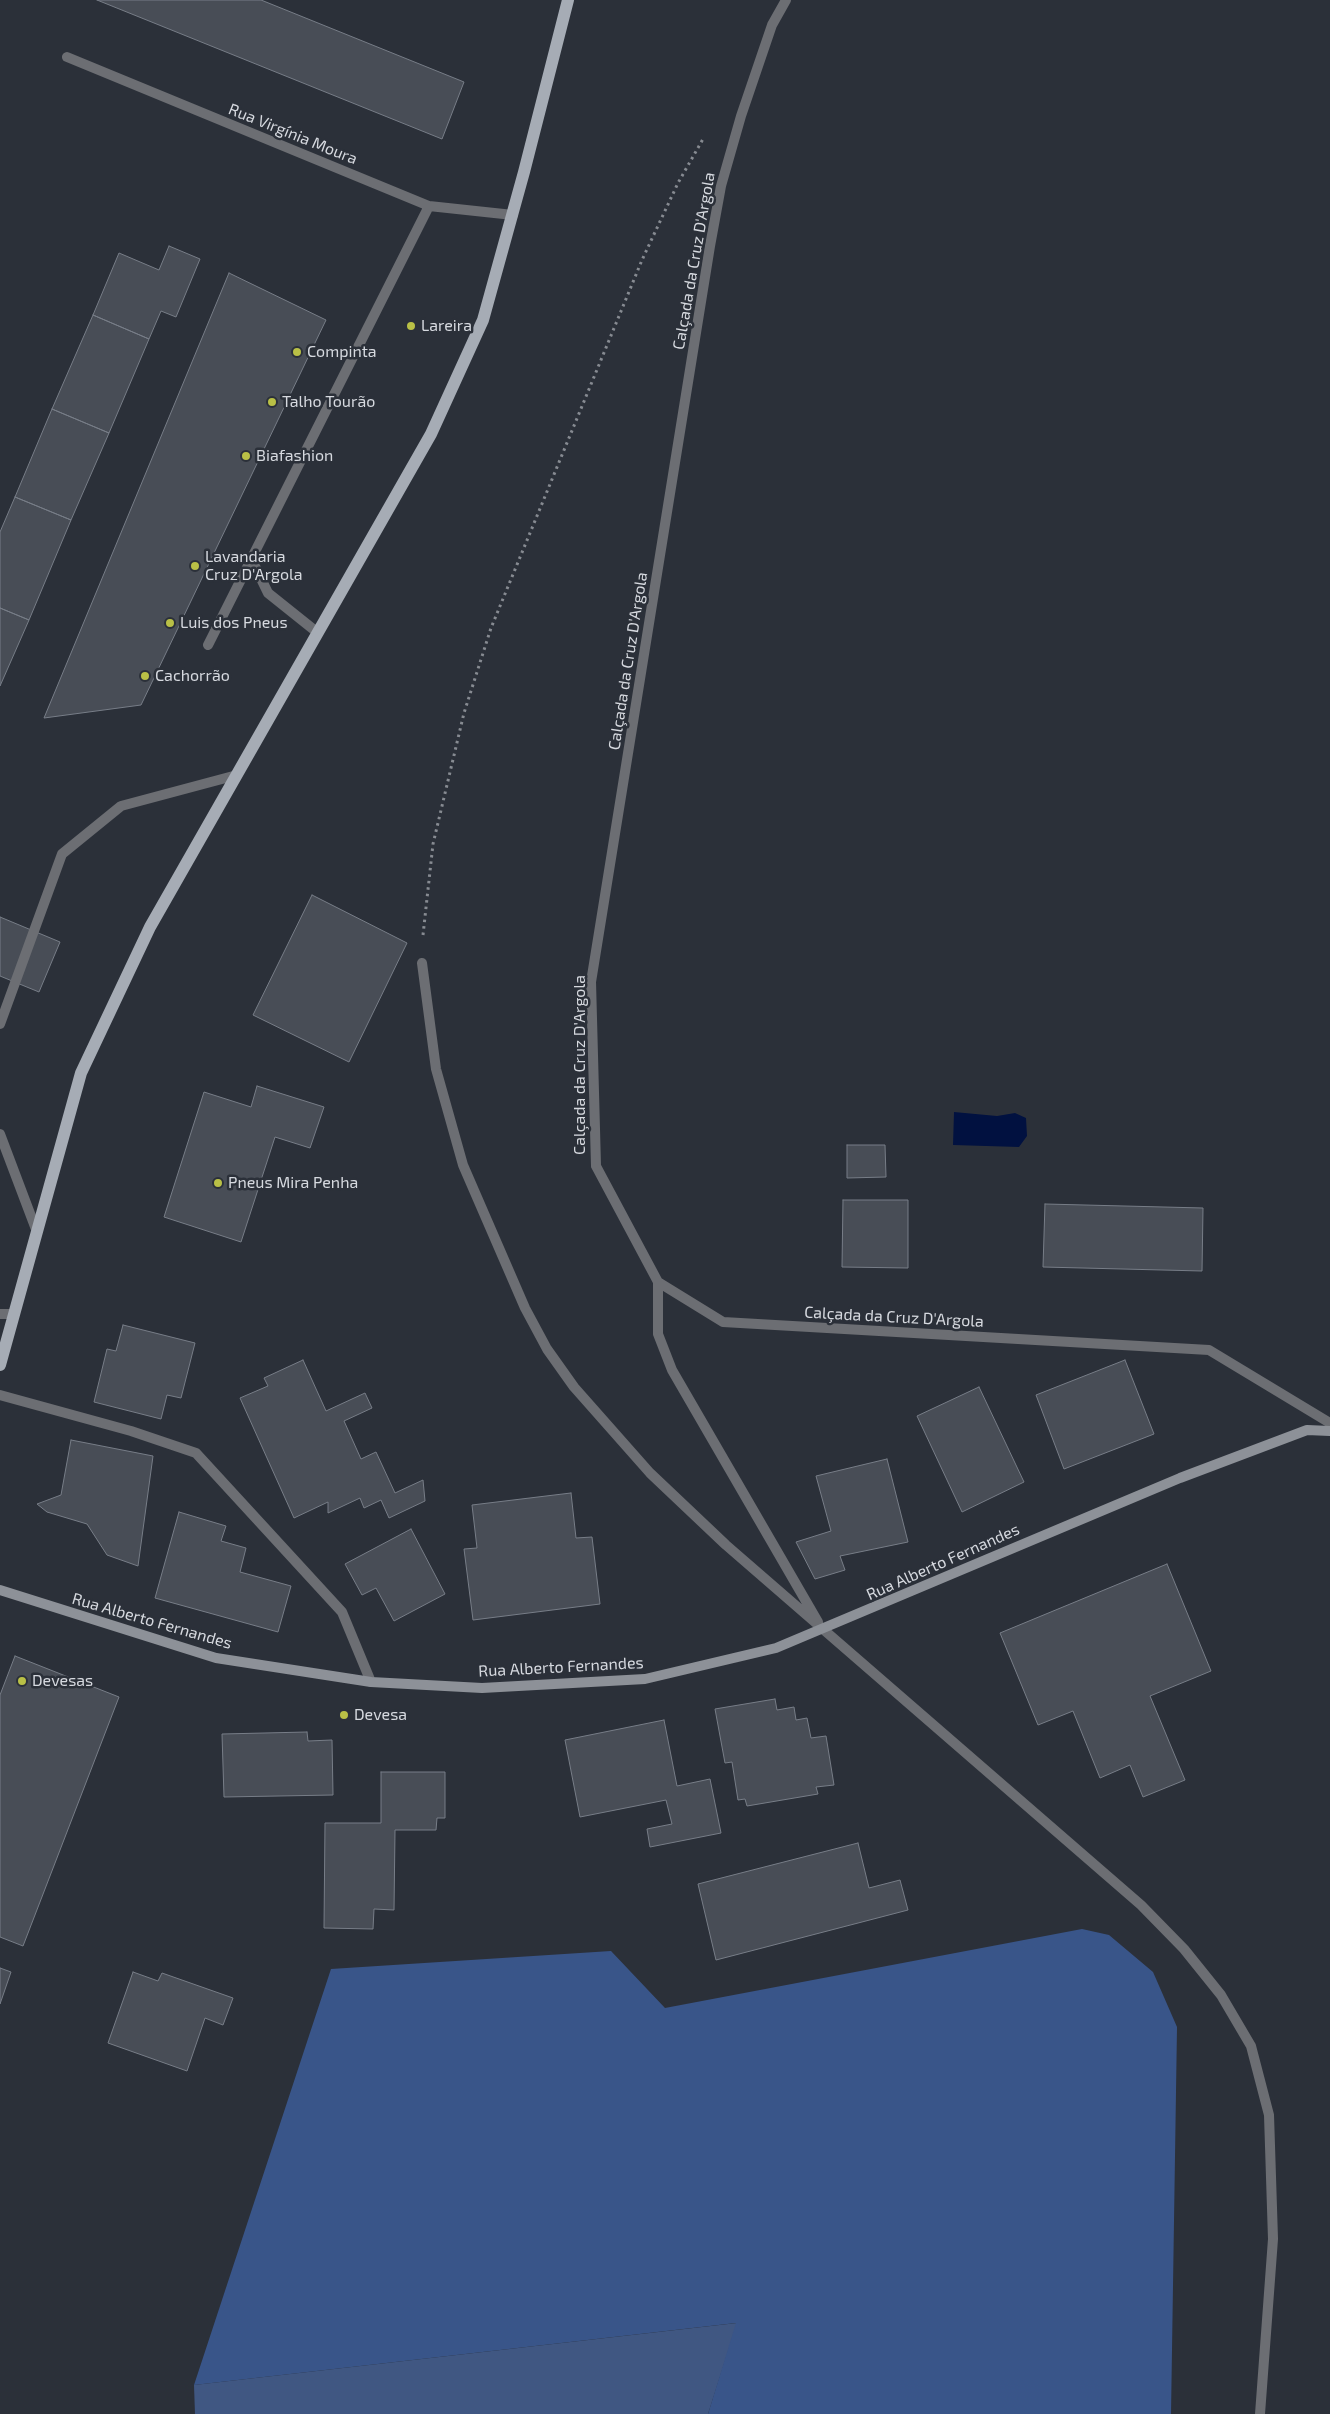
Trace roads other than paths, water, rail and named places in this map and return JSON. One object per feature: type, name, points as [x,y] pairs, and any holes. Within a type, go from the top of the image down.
[{"type":"main road","points":[[0,1365],[6,1314],[37,1232],[81,1073],[150,927],[435,425],[483,320],[513,215],[568,0]]},
{"type":"main road","name":"Rua Alberto Fernandes","points":[[0,1590],[216,1658],[371,1682],[482,1688],[645,1679],[776,1648],[823,1630],[1017,1545],[1180,1478],[1307,1430],[1330,1430]]},
{"type":"street","name":"Calçada da Cruz D'Argola","points":[[786,0],[772,25],[741,116],[721,186],[591,982],[596,1166],[658,1282],[723,1322],[1209,1350],[1330,1422]]},
{"type":"street","name":"Rua Virgínia Moura","points":[[67,57],[429,206],[513,215]]},
{"type":"street","points":[[208,645],[429,206]]},
{"type":"street","points":[[252,558],[268,593],[318,633]]},
{"type":"street","points":[[0,1024],[62,854],[121,806],[237,775]]},
{"type":"street","points":[[422,963],[436,1069],[460,1156],[521,1300],[547,1349],[574,1387],[650,1473],[726,1545],[1141,1905],[1184,1949],[1221,1995],[1251,2046],[1269,2115],[1272,2174],[1273,2239],[1260,2414]]},
{"type":"street","points":[[0,1134],[37,1232]]},
{"type":"street","points":[[658,1282],[658,1334],[672,1370],[823,1630]]},
{"type":"street","points":[[0,1395],[131,1431],[196,1453],[342,1612],[371,1682]]},
{"type":"place","name":"Lareira","points":[[411,326]]},
{"type":"place","name":"Compinta","points":[[297,352]]},
{"type":"place","name":"Talho Tourão","points":[[272,402]]},
{"type":"place","name":"Biafashion","points":[[246,456]]},
{"type":"place","name":"Lavandaria Cruz D'Argola","points":[[195,566]]},
{"type":"place","name":"Luis dos Pneus","points":[[170,623]]},
{"type":"place","name":"Cachorrão","points":[[145,676]]},
{"type":"place","name":"Pneus Mira Penha","points":[[218,1183]]},
{"type":"place","name":"Devesas","points":[[22,1681]]},
{"type":"place","name":"Devesa","points":[[344,1715]]}]
